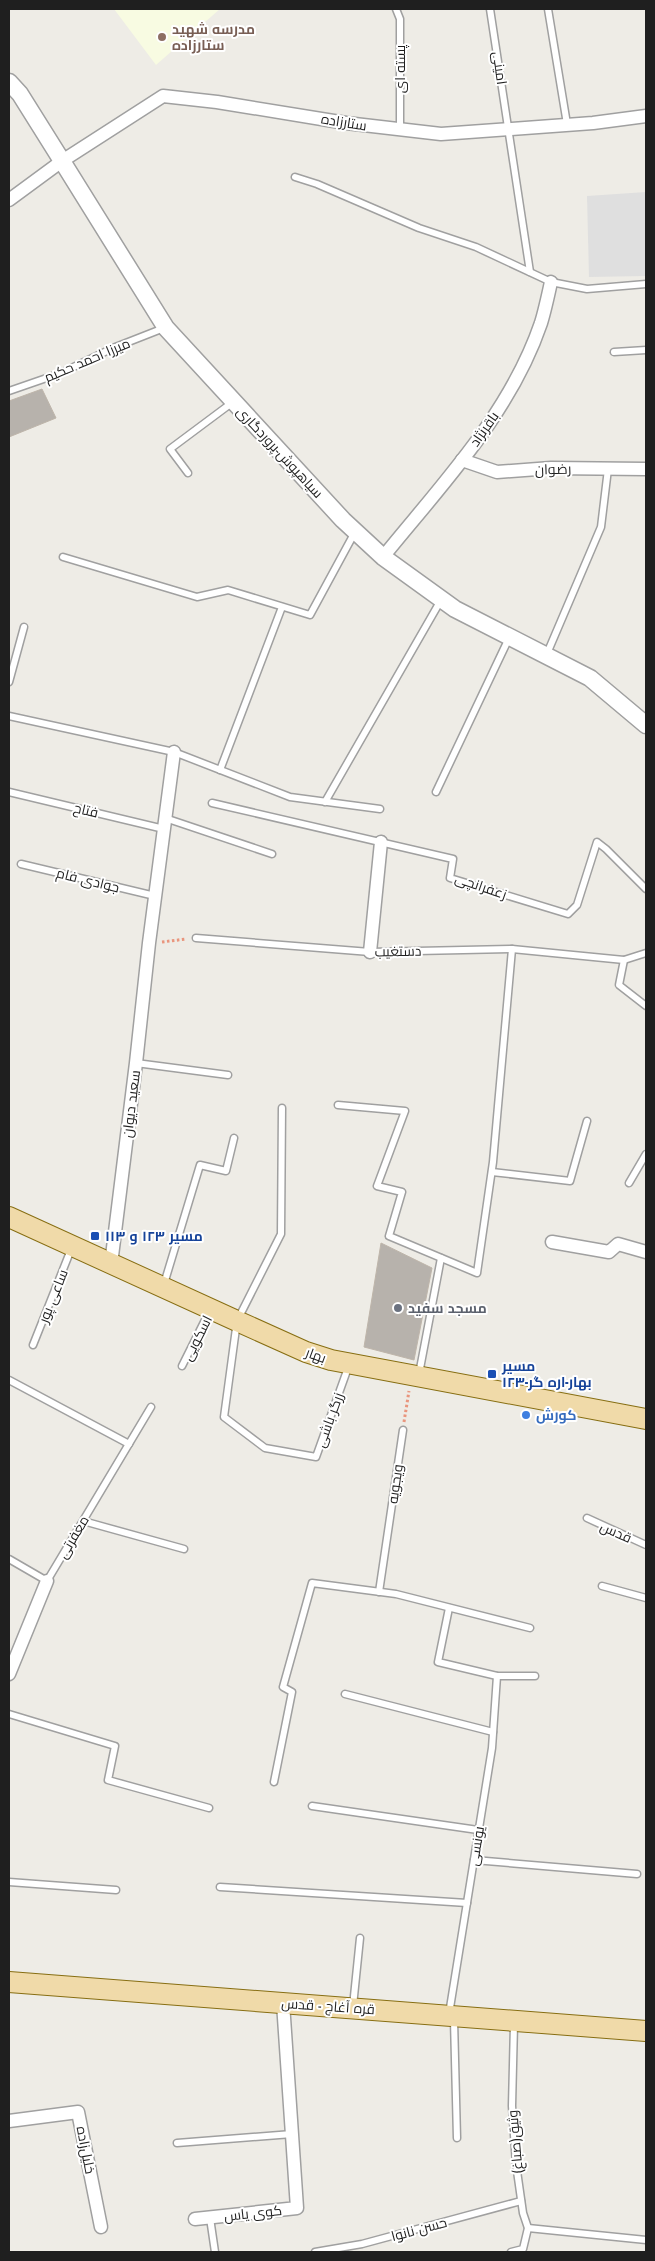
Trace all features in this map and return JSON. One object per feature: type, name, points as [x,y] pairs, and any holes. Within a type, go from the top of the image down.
[{"type":"main road","name":"بهار","points":[[9,1217],[306,1352],[349,1364],[646,1419]]},
{"type":"main road","name":"قره آغاج - قدس","points":[[9,1982],[646,2031]]},
{"type":"street","name":"سیاهپوش-پروردگاری","points":[[9,82],[20,94],[166,328],[355,531],[383,557],[455,609],[590,678],[643,721]]},
{"type":"street","name":"ستارزاده","points":[[9,200],[62,161],[163,96],[217,102],[400,130],[441,134],[593,123],[646,116]]},
{"type":"street","name":"باقرنژاد","points":[[383,557],[484,432],[521,371],[542,322],[551,282]]},
{"type":"street","name":"رضوان","points":[[462,460],[498,472],[551,468],[646,469]]},
{"type":"street","name":"سعید دیوان","points":[[111,1264],[136,1063],[148,943],[174,752]]},
{"type":"street","points":[[370,952],[381,842]]},
{"type":"street","points":[[552,1242],[609,1252],[618,1244],[646,1252]]},
{"type":"street","name":"مغفرتی","points":[[9,1674],[47,1581]]},
{"type":"street","name":"کوی یاس","points":[[195,2219],[297,2208],[283,2003]]},
{"type":"street","name":"خلیل‌زاده","points":[[9,2121],[78,2112],[101,2227]]},
{"type":"lane","name":"پسته ای","points":[[396,9],[400,19],[400,130]]},
{"type":"lane","name":"امینی","points":[[490,9],[530,272]]},
{"type":"lane","points":[[548,9],[567,124]]},
{"type":"lane","points":[[295,177],[317,184],[419,228],[476,247],[551,282],[588,289],[646,284]]},
{"type":"lane","name":"میرزا احمد حکیم","points":[[9,391],[61,373],[113,348],[166,328]]},
{"type":"lane","points":[[614,352],[646,350]]},
{"type":"lane","points":[[188,472],[170,448],[234,401]]},
{"type":"lane","points":[[546,656],[601,527],[608,469]]},
{"type":"lane","points":[[63,557],[197,597],[228,590],[310,615],[355,531]]},
{"type":"lane","points":[[325,802],[441,599]]},
{"type":"lane","points":[[220,770],[282,607]]},
{"type":"lane","points":[[9,682],[24,627]]},
{"type":"lane","points":[[436,792],[510,637]]},
{"type":"lane","points":[[9,716],[174,752],[290,797],[380,809]]},
{"type":"lane","points":[[643,721],[646,734]]},
{"type":"lane","name":"فتاح","points":[[9,792],[164,823],[272,854]]},
{"type":"lane","name":"زعفرانچی","points":[[212,803],[453,859],[450,878],[568,914],[576,905],[597,842],[646,889]]},
{"type":"lane","name":"جوادی فام","points":[[22,864],[155,896]]},
{"type":"lane","name":"دستغیب","points":[[196,938],[370,952],[512,949],[624,960],[646,953]]},
{"type":"lane","points":[[338,1105],[405,1111],[377,1186],[402,1192],[389,1236],[478,1273],[492,1172],[512,949]]},
{"type":"lane","points":[[624,960],[619,985],[646,1006]]},
{"type":"lane","points":[[136,1063],[228,1075]]},
{"type":"lane","points":[[237,1321],[281,1234],[282,1108]]},
{"type":"lane","points":[[492,1172],[570,1181],[587,1121]]},
{"type":"lane","points":[[163,1288],[200,1165],[226,1171],[234,1138]]},
{"type":"lane","points":[[629,1183],[646,1154]]},
{"type":"lane","name":"ساعی پور","points":[[33,1346],[72,1246]]},
{"type":"lane","points":[[415,1376],[442,1258]]},
{"type":"lane","name":"اسکویی","points":[[182,1366],[211,1309]]},
{"type":"lane","name":"زرگر باشی","points":[[237,1321],[224,1418],[265,1448],[316,1458],[349,1364]]},
{"type":"lane","points":[[9,1380],[129,1444]]},
{"type":"lane","name":"مغفرتی","points":[[47,1581],[151,1406]]},
{"type":"lane","name":"ویجویه","points":[[379,1592],[403,1430]]},
{"type":"lane","name":"قدس","points":[[587,1518],[646,1545]]},
{"type":"lane","points":[[83,1521],[184,1549]]},
{"type":"lane","points":[[9,1559],[47,1581]]},
{"type":"lane","points":[[274,1782],[292,1692],[283,1687],[312,1583],[379,1592],[530,1628]]},
{"type":"lane","points":[[602,1586],[646,1598]]},
{"type":"lane","points":[[449,1608],[438,1662],[497,1676],[535,1676]]},
{"type":"lane","name":"یونسی","points":[[457,2138],[451,2016],[493,1732],[497,1676]]},
{"type":"lane","points":[[345,1694],[493,1732]]},
{"type":"lane","points":[[9,1714],[115,1746],[108,1780],[209,1808]]},
{"type":"lane","points":[[312,1806],[478,1830]]},
{"type":"lane","points":[[474,1860],[637,1874]]},
{"type":"lane","points":[[9,1882],[116,1890]]},
{"type":"lane","points":[[220,1888],[467,1903]]},
{"type":"lane","points":[[353,2008],[360,1938]]},
{"type":"lane","name":"وثیق(صباغ)","points":[[514,2020],[512,2106],[516,2164],[521,2200],[528,2228]]},
{"type":"lane","points":[[177,2143],[292,2134]]},
{"type":"lane","name":"حسن نانوا","points":[[315,2252],[362,2244],[521,2200]]},
{"type":"lane","points":[[210,2218],[215,2252]]},
{"type":"lane","points":[[511,2252],[523,2249],[528,2228],[646,2240]]},
{"type":"path","points":[[148,943],[196,938]]},
{"type":"path","points":[[403,1430],[415,1376]]},
{"type":"shaded area","name":"مدرسه شهید ستارزاده","points":[[114,9],[220,9],[156,65]]},
{"type":"shaded area","points":[[646,192],[646,276],[589,277],[587,196]]},
{"type":"building","points":[[42,389],[56,418],[9,437],[9,401]]},
{"type":"building","name":"مسجد سفید","points":[[381,1243],[432,1268],[414,1360],[364,1347]]},
{"type":"place","name":"مدرسه شهید ستارزاده","points":[[162,37]]},
{"type":"place","name":"مسیر ۱۲۳ و ۱۱۳","points":[[95,1236]]},
{"type":"place","name":"مسجد سفید","points":[[398,1308]]},
{"type":"place","name":"مسیر ۱۲۳-بهار-اره گر","points":[[492,1374]]},
{"type":"place","name":"کورش","points":[[526,1415]]}]
